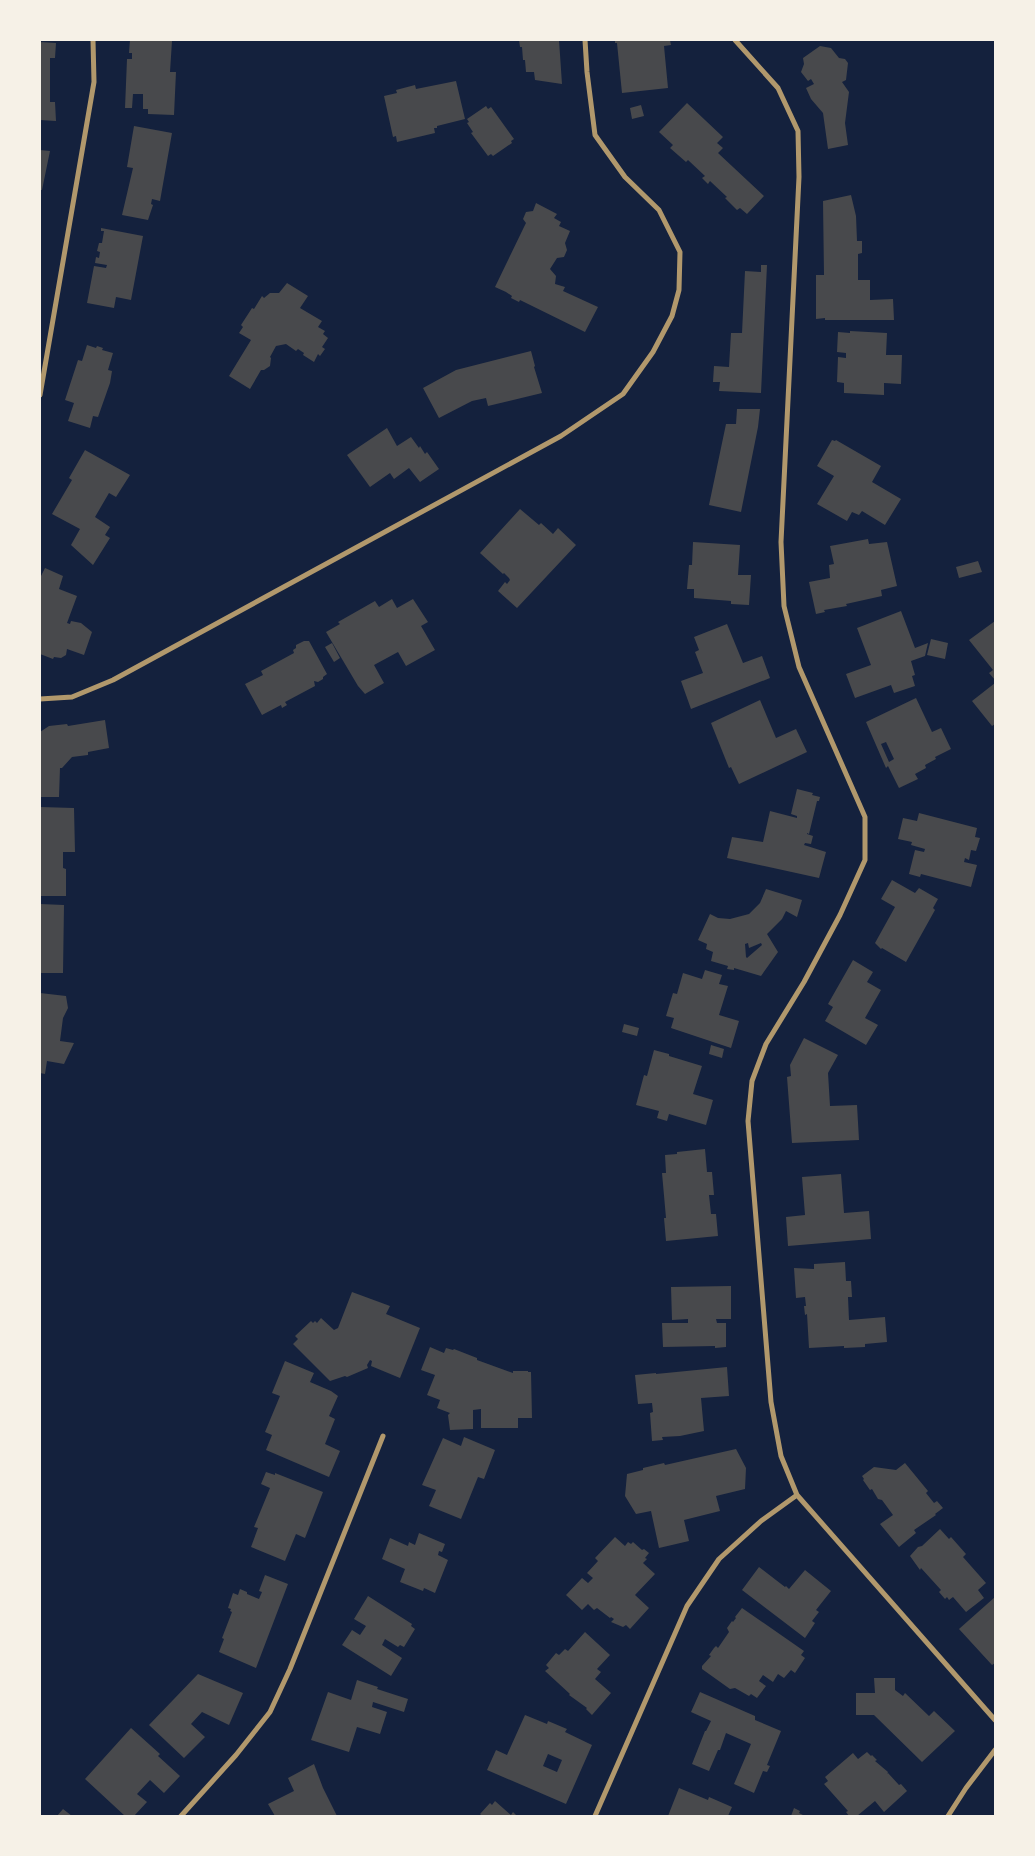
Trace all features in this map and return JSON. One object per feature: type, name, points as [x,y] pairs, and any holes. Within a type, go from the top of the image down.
[{"type":"street","points":[[40,394],[94,82],[94,40]]},
{"type":"street","points":[[40,699],[72,697],[113,680],[561,436],[624,394],[653,352],[672,316],[679,290],[680,252],[659,210],[625,177],[595,134],[586,72],[585,40]]},
{"type":"street","points":[[735,40],[778,88],[798,131],[799,177],[781,542],[784,606],[799,667],[865,818],[865,860],[840,916],[804,982],[766,1044],[752,1081],[748,1121],[771,1402],[780,1456],[796,1496],[995,1720]]},
{"type":"street","points":[[181,1816],[236,1755],[270,1712],[290,1670],[382,1436]]},
{"type":"street","points":[[596,1816],[687,1606],[719,1559],[761,1521],[796,1496]]},
{"type":"street","points":[[948,1816],[966,1788],[995,1750]]},
{"type":"building","points":[[130,40],[172,41],[170,72],[176,72],[174,115],[148,114],[148,109],[143,109],[143,94],[133,94],[132,108],[125,108],[127,59],[132,59],[132,53],[129,53]]},
{"type":"building","points":[[519,40],[559,40],[562,84],[535,80],[534,72],[526,72],[525,60],[523,60],[522,47],[520,47]]},
{"type":"building","points":[[615,40],[670,40],[671,45],[664,46],[668,88],[622,93],[617,43],[615,43]]},
{"type":"building","points":[[40,42],[56,43],[55,58],[50,58],[50,102],[55,102],[56,121],[40,120]]},
{"type":"building","points":[[820,46],[831,48],[839,58],[845,59],[848,63],[846,80],[842,82],[849,92],[845,123],[848,145],[828,149],[823,113],[811,99],[806,88],[814,84],[811,79],[808,81],[801,72],[804,64],[803,58]]},
{"type":"building","points":[[456,81],[465,119],[437,126],[437,128],[434,128],[435,133],[397,142],[396,136],[393,137],[384,96],[397,93],[396,90],[415,85],[416,89]]},
{"type":"building","points":[[687,103],[723,137],[717,143],[723,148],[718,153],[764,196],[747,214],[740,208],[737,210],[725,198],[727,197],[710,181],[708,184],[702,178],[705,176],[688,160],[686,162],[670,148],[673,145],[659,132]]},
{"type":"building","points":[[641,105],[644,116],[632,119],[630,108]]},
{"type":"building","points":[[486,106],[488,109],[491,107],[514,139],[511,141],[512,143],[493,156],[491,154],[488,156],[471,133],[473,132],[467,123],[469,122],[467,119]]},
{"type":"building","points":[[134,126],[172,133],[160,201],[152,199],[151,204],[153,205],[148,220],[122,215],[133,168],[127,167]]},
{"type":"building","points":[[40,150],[50,151],[42,190],[40,190]]},
{"type":"building","points":[[851,195],[856,216],[857,241],[862,241],[862,253],[858,254],[858,280],[870,280],[870,300],[893,299],[894,320],[816,319],[816,275],[824,275],[823,201]]},
{"type":"building","points":[[536,203],[557,214],[554,218],[561,222],[559,226],[570,231],[565,243],[567,250],[564,257],[557,258],[550,269],[556,276],[555,284],[565,287],[563,291],[598,307],[585,332],[520,300],[519,302],[511,298],[512,296],[495,287],[526,223],[523,219],[526,212],[533,211]]},
{"type":"building","points":[[101,228],[143,236],[131,300],[116,297],[114,308],[87,303],[94,266],[106,268],[107,265],[95,263],[96,257],[99,258],[100,252],[97,251],[99,243],[102,243],[104,231],[101,231]]},
{"type":"building","points":[[761,265],[767,265],[761,393],[719,391],[720,382],[713,382],[714,366],[729,367],[731,333],[742,333],[745,271],[761,272]]},
{"type":"building","points":[[287,283],[308,296],[300,308],[322,321],[318,327],[325,331],[323,334],[328,338],[322,347],[325,349],[320,356],[318,354],[314,362],[303,355],[304,353],[298,349],[296,351],[286,344],[276,346],[270,357],[270,366],[261,370],[250,389],[229,376],[251,340],[239,333],[243,327],[241,325],[262,296],[264,298],[270,293],[279,293]]},
{"type":"building","points":[[850,331],[887,333],[886,355],[902,355],[901,384],[884,383],[884,395],[844,393],[844,383],[837,382],[838,357],[846,358],[846,353],[837,352],[838,332],[850,333]]},
{"type":"building","points":[[87,345],[96,348],[97,346],[103,348],[102,350],[113,353],[108,370],[112,371],[110,383],[98,417],[93,416],[90,428],[68,421],[74,403],[65,400],[78,360],[82,361]]},
{"type":"building","points":[[531,351],[542,393],[488,406],[486,398],[472,401],[439,418],[423,388],[456,370]]},
{"type":"building","points":[[737,409],[760,409],[741,512],[709,505],[726,424],[736,424]]},
{"type":"building","points":[[387,428],[397,446],[411,437],[425,454],[427,452],[439,469],[420,482],[409,468],[394,479],[390,473],[370,487],[347,455]]},
{"type":"building","points":[[832,440],[836,440],[881,466],[872,482],[901,499],[885,525],[862,511],[859,515],[852,512],[847,521],[817,504],[834,476],[817,466]]},
{"type":"building","points":[[85,450],[130,475],[116,497],[109,493],[95,517],[110,527],[105,535],[110,538],[93,565],[71,545],[80,529],[52,514],[72,480],[69,478]]},
{"type":"building","points":[[520,509],[539,525],[541,523],[553,534],[558,528],[576,545],[517,608],[498,591],[505,582],[507,584],[510,580],[509,578],[480,553]]},
{"type":"building","points":[[868,539],[869,544],[887,542],[897,586],[881,590],[882,596],[846,604],[847,606],[824,610],[825,612],[816,614],[809,582],[830,578],[829,565],[834,564],[830,546]]},
{"type":"building","points":[[693,542],[740,545],[738,575],[751,575],[749,605],[731,604],[731,601],[694,598],[694,589],[687,589],[689,565],[692,565]]},
{"type":"building","points":[[978,561],[982,572],[959,578],[956,567]]},
{"type":"building","points":[[45,568],[63,576],[59,589],[77,596],[67,623],[70,624],[71,621],[81,623],[92,632],[84,655],[67,649],[66,655],[61,658],[54,657],[53,659],[40,654],[40,578]]},
{"type":"building","points":[[392,599],[397,608],[413,599],[428,622],[421,626],[435,650],[406,666],[398,652],[374,665],[384,683],[365,694],[358,686],[326,632],[340,624],[338,622],[375,601],[379,607]]},
{"type":"building","points":[[901,611],[915,648],[928,643],[925,656],[911,661],[915,675],[912,676],[915,686],[894,693],[891,685],[855,698],[846,674],[871,665],[857,628]]},
{"type":"building","points":[[995,621],[995,680],[989,673],[993,670],[969,640]]},
{"type":"building","points":[[727,624],[743,663],[762,656],[770,678],[691,709],[681,681],[703,673],[695,652],[699,650],[694,637]]},
{"type":"building","points":[[931,639],[948,643],[945,659],[927,655]]},
{"type":"building","points":[[309,641],[327,674],[318,682],[314,681],[315,686],[285,702],[287,705],[282,708],[281,705],[262,715],[245,684],[263,675],[261,671],[294,653],[293,650],[296,648],[296,645]]},
{"type":"building","points":[[332,643],[340,658],[334,662],[325,647]]},
{"type":"building","points":[[995,683],[995,724],[992,726],[972,701]]},
{"type":"building","points":[[916,698],[932,732],[941,728],[951,749],[935,757],[936,759],[925,765],[926,768],[915,774],[918,779],[899,788],[888,766],[886,768],[866,722]],"holes":[[[886,742],[894,759],[889,762],[881,744]]]},
{"type":"building","points":[[760,700],[776,738],[796,729],[807,752],[739,784],[731,767],[729,768],[711,723]]},
{"type":"building","points":[[105,720],[109,748],[88,752],[88,755],[72,757],[60,768],[59,797],[40,797],[40,732],[49,726],[67,724],[68,726]]},
{"type":"building","points":[[797,789],[820,797],[819,801],[817,801],[809,834],[807,833],[807,834],[813,836],[811,844],[805,843],[804,845],[826,852],[819,878],[727,858],[732,837],[763,842],[770,811],[797,818],[797,816],[791,814]]},
{"type":"building","points":[[40,807],[74,808],[75,852],[63,852],[63,868],[66,869],[66,896],[40,896]]},
{"type":"building","points":[[919,813],[977,828],[975,837],[980,838],[976,851],[971,850],[969,860],[965,858],[964,862],[977,865],[971,887],[921,874],[920,877],[909,874],[915,850],[924,852],[925,849],[911,845],[912,842],[898,839],[903,818],[917,821]]},
{"type":"building","points":[[892,880],[915,893],[919,888],[938,899],[933,908],[935,910],[906,962],[881,949],[875,943],[895,907],[881,899]]},
{"type":"building","points":[[766,889],[802,900],[797,917],[786,911],[782,919],[767,934],[778,952],[761,976],[734,968],[734,970],[727,969],[728,966],[711,961],[713,952],[706,949],[707,944],[698,940],[710,914],[718,918],[730,919],[749,914],[760,903]],"holes":[[[748,943],[749,948],[761,943],[762,945],[747,958],[745,944]]]},
{"type":"building","points":[[40,904],[64,905],[63,973],[40,973]]},
{"type":"building","points":[[853,960],[873,972],[867,982],[881,990],[865,1018],[878,1025],[866,1045],[825,1021],[833,1007],[828,1004]]},
{"type":"building","points":[[705,970],[722,975],[719,984],[728,986],[719,1015],[739,1021],[731,1048],[671,1028],[674,1018],[666,1016],[673,993],[677,994],[683,973],[702,979]]},
{"type":"building","points":[[40,993],[66,996],[68,1008],[63,1018],[60,1041],[74,1043],[64,1064],[47,1061],[45,1074],[40,1073]]},
{"type":"building","points":[[624,1024],[639,1028],[637,1036],[622,1032]]},
{"type":"building","points":[[804,1038],[838,1055],[828,1073],[830,1106],[857,1105],[859,1140],[792,1143],[787,1077],[791,1076],[790,1065]]},
{"type":"building","points":[[711,1045],[724,1049],[722,1058],[709,1054]]},
{"type":"building","points":[[654,1050],[702,1066],[693,1094],[713,1100],[706,1125],[669,1114],[667,1121],[657,1118],[659,1111],[636,1105],[644,1075],[647,1076]]},
{"type":"building","points":[[705,1149],[707,1172],[712,1172],[714,1195],[709,1195],[711,1214],[716,1214],[718,1236],[666,1241],[662,1173],[666,1173],[665,1155]]},
{"type":"building","points":[[841,1174],[844,1213],[869,1211],[871,1239],[788,1246],[786,1217],[805,1215],[802,1177]]},
{"type":"building","points":[[845,1262],[846,1281],[851,1281],[852,1297],[848,1297],[849,1320],[885,1317],[887,1342],[865,1344],[865,1347],[809,1348],[807,1314],[805,1315],[804,1306],[806,1306],[805,1297],[796,1298],[794,1268],[814,1269],[814,1264]]},
{"type":"building","points":[[731,1286],[731,1319],[716,1319],[717,1323],[726,1323],[726,1347],[663,1347],[662,1323],[688,1323],[688,1319],[672,1320],[671,1287]]},
{"type":"building","points":[[352,1292],[390,1306],[386,1314],[420,1328],[400,1378],[371,1366],[372,1361],[370,1360],[367,1365],[368,1368],[347,1377],[330,1381],[293,1344],[298,1339],[295,1336],[311,1321],[317,1323],[321,1318],[334,1330],[338,1328]]},
{"type":"building","points":[[430,1347],[444,1353],[446,1348],[454,1349],[477,1358],[477,1360],[513,1373],[513,1371],[531,1372],[532,1418],[518,1418],[518,1428],[481,1428],[481,1409],[473,1410],[473,1429],[450,1430],[448,1415],[450,1413],[437,1408],[440,1400],[427,1395],[435,1375],[421,1370]]},
{"type":"building","points":[[285,1361],[314,1373],[310,1382],[338,1396],[329,1416],[335,1419],[325,1444],[340,1451],[329,1477],[266,1450],[272,1435],[265,1432],[280,1396],[272,1393]]},
{"type":"building","points":[[727,1367],[729,1396],[701,1398],[704,1431],[680,1436],[662,1437],[663,1440],[652,1441],[650,1413],[653,1412],[652,1403],[638,1404],[635,1375]]},
{"type":"building","points":[[464,1437],[495,1450],[484,1479],[478,1477],[461,1519],[429,1506],[436,1490],[422,1485],[443,1438],[461,1446]]},
{"type":"building","points":[[736,1449],[746,1468],[745,1489],[716,1496],[720,1511],[684,1520],[689,1541],[659,1548],[651,1511],[636,1514],[625,1496],[627,1474],[664,1463],[665,1465]]},
{"type":"building","points":[[905,1463],[928,1491],[926,1493],[934,1503],[937,1501],[943,1508],[914,1530],[916,1533],[899,1547],[880,1524],[893,1515],[882,1500],[878,1499],[872,1489],[870,1490],[862,1476],[874,1467],[896,1470]]},
{"type":"building","points":[[266,1472],[275,1475],[275,1473],[323,1492],[305,1538],[296,1534],[285,1561],[251,1547],[258,1528],[254,1527],[270,1488],[261,1484]]},
{"type":"building","points":[[940,1529],[949,1539],[951,1537],[966,1554],[963,1557],[986,1583],[978,1590],[984,1598],[966,1612],[953,1597],[949,1600],[947,1597],[945,1599],[939,1592],[941,1590],[921,1568],[920,1570],[910,1556]]},
{"type":"building","points":[[419,1533],[445,1544],[442,1552],[439,1551],[438,1555],[448,1560],[435,1593],[424,1588],[423,1591],[400,1582],[405,1569],[382,1559],[390,1538],[408,1546],[409,1542],[415,1545]]},
{"type":"building","points":[[615,1537],[625,1546],[628,1542],[631,1544],[633,1542],[649,1553],[643,1563],[655,1574],[635,1595],[649,1608],[630,1629],[626,1625],[623,1627],[611,1622],[614,1619],[597,1608],[594,1610],[588,1604],[582,1610],[566,1595],[582,1578],[588,1583],[593,1578],[587,1573],[598,1561],[595,1558]]},
{"type":"building","points":[[759,1567],[789,1589],[805,1570],[831,1591],[816,1610],[819,1612],[812,1621],[815,1623],[805,1638],[742,1590]]},
{"type":"building","points":[[265,1575],[288,1584],[256,1668],[219,1652],[232,1612],[228,1608],[233,1593],[238,1595],[240,1589],[259,1599],[262,1592],[259,1591]]},
{"type":"building","points":[[368,1596],[412,1624],[411,1626],[415,1629],[404,1647],[400,1645],[398,1647],[385,1639],[382,1645],[402,1658],[391,1676],[342,1645],[352,1630],[360,1635],[366,1626],[354,1619]]},
{"type":"building","points":[[995,1597],[995,1663],[992,1665],[959,1629]]},
{"type":"building","points":[[742,1608],[804,1651],[801,1655],[805,1658],[795,1673],[791,1670],[784,1678],[778,1674],[773,1682],[763,1675],[759,1681],[766,1686],[757,1698],[735,1688],[730,1689],[702,1669],[714,1648],[716,1646],[718,1648],[729,1632],[727,1628]]},
{"type":"building","points":[[585,1632],[610,1655],[597,1669],[601,1672],[595,1679],[611,1693],[592,1715],[587,1708],[569,1695],[545,1671],[549,1668],[546,1665],[556,1653],[559,1655],[565,1649],[568,1651]]},
{"type":"building","points":[[198,1674],[243,1693],[229,1725],[202,1712],[191,1724],[205,1737],[184,1758],[149,1725]]},
{"type":"building","points":[[874,1678],[895,1678],[895,1690],[903,1696],[905,1693],[929,1716],[934,1711],[955,1731],[922,1762],[874,1715],[856,1715],[856,1693],[875,1693]]},
{"type":"building","points":[[357,1680],[408,1699],[404,1712],[373,1702],[372,1707],[387,1712],[380,1734],[357,1727],[349,1752],[311,1740],[328,1692],[351,1700]]},
{"type":"building","points":[[700,1692],[755,1716],[755,1720],[781,1731],[767,1765],[770,1766],[767,1772],[763,1771],[754,1793],[734,1784],[751,1744],[726,1733],[709,1771],[692,1764],[711,1721],[691,1712]]},
{"type":"building","points":[[525,1715],[547,1724],[548,1721],[567,1729],[565,1732],[592,1745],[566,1804],[487,1770],[496,1750],[507,1755]],"holes":[[[548,1754],[562,1760],[557,1772],[543,1766]]]},
{"type":"building","points":[[131,1728],[160,1754],[158,1756],[180,1776],[164,1793],[150,1780],[137,1794],[147,1802],[134,1816],[125,1816],[85,1779]]},
{"type":"building","points":[[867,1752],[888,1772],[887,1774],[907,1791],[884,1812],[875,1801],[857,1816],[849,1816],[846,1812],[848,1811],[824,1784],[828,1781],[825,1777],[853,1753],[858,1759]]},
{"type":"building","points":[[314,1764],[337,1816],[275,1816],[268,1804],[294,1791],[288,1778]]},
{"type":"building","points":[[679,1788],[708,1800],[709,1797],[732,1807],[728,1816],[668,1816]]},
{"type":"building","points":[[495,1801],[511,1815],[513,1812],[517,1816],[482,1816],[480,1814],[490,1803],[492,1805]]},
{"type":"building","points":[[794,1808],[800,1811],[799,1813],[805,1816],[791,1816]]},
{"type":"building","points":[[63,1809],[72,1816],[57,1816]]}]
